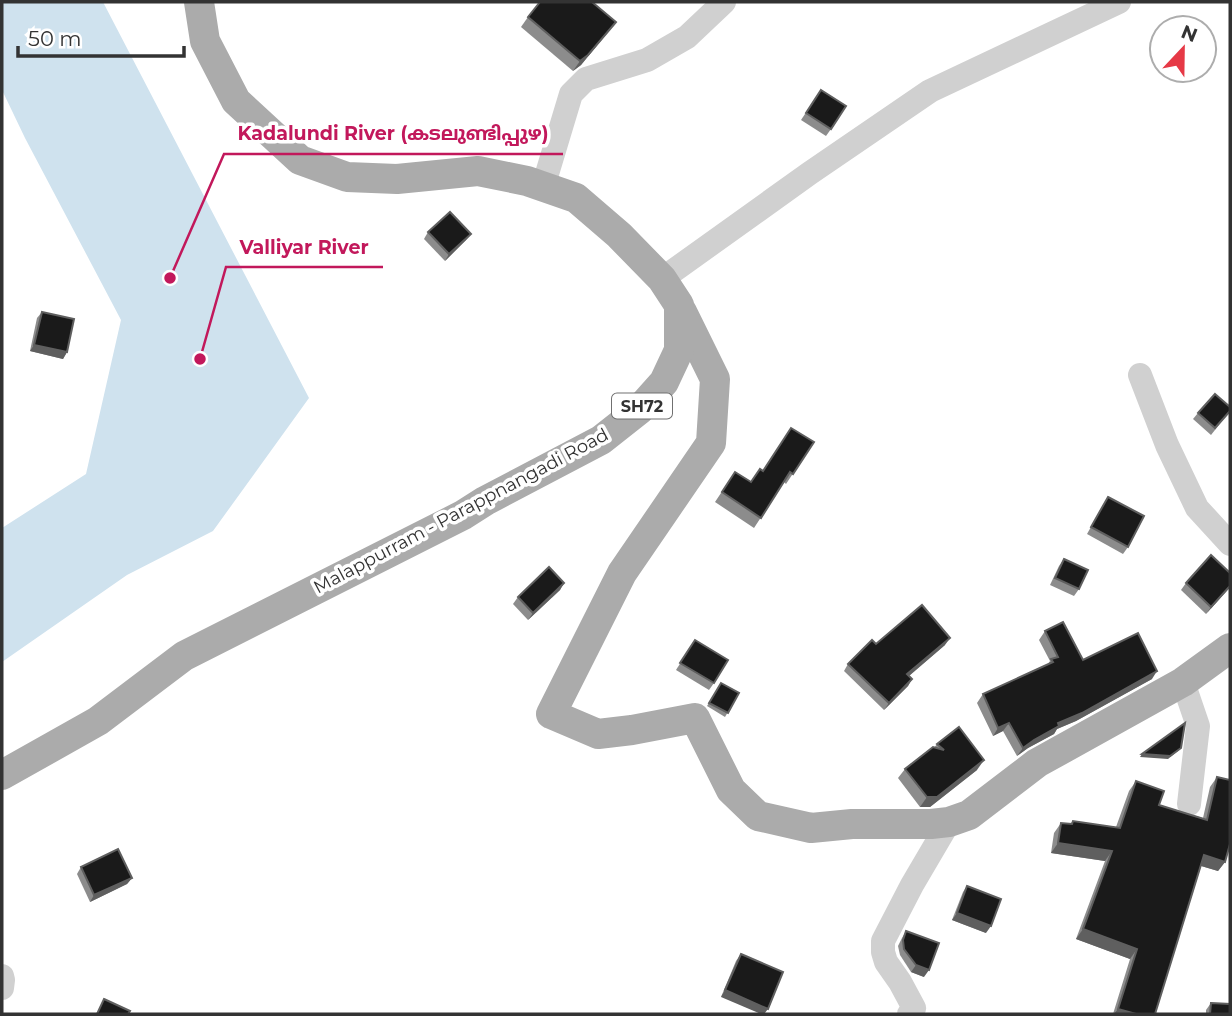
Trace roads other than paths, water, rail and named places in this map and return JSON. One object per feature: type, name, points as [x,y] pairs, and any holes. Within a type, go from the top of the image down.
[{"type":"main road","points":[[198,2],[205,41],[236,101],[300,160],[347,177],[397,179],[478,171],[527,181],[576,198],[619,235],[662,279],[679,305],[715,379],[711,443],[622,573],[551,714],[598,734],[695,718],[731,790],[758,816],[811,828],[852,824],[931,824],[949,822],[969,815],[1037,763],[1183,682],[1230,648]]},
{"type":"main road","name":"Malappurram - Parappnangadi Road","points":[[2,775],[98,721],[184,656],[463,515],[601,440],[639,410],[664,382],[680,350],[679,305]]},
{"type":"street","points":[[543,187],[571,94],[586,79],[647,60],[687,37],[724,2]]},
{"type":"street","points":[[662,279],[930,91],[1119,2]]},
{"type":"street","points":[[1140,375],[1167,445],[1197,508],[1230,544]]},
{"type":"street","points":[[1183,682],[1198,726],[1189,804]]},
{"type":"street","points":[[909,1014],[914,1008],[886,962],[883,941],[949,822]]},
{"type":"street","points":[[2,976],[2,988]]},
{"type":"water","points":[[2,2],[103,2],[309,398],[213,531],[127,575],[2,662],[2,528],[86,474],[121,320],[2,90]]},
{"type":"place","name":"Kadalundi River (കടലുണ്ടിപ്പുഴ)","points":[[170,278]]},
{"type":"place","name":"Valliyar River","points":[[200,359]]}]
